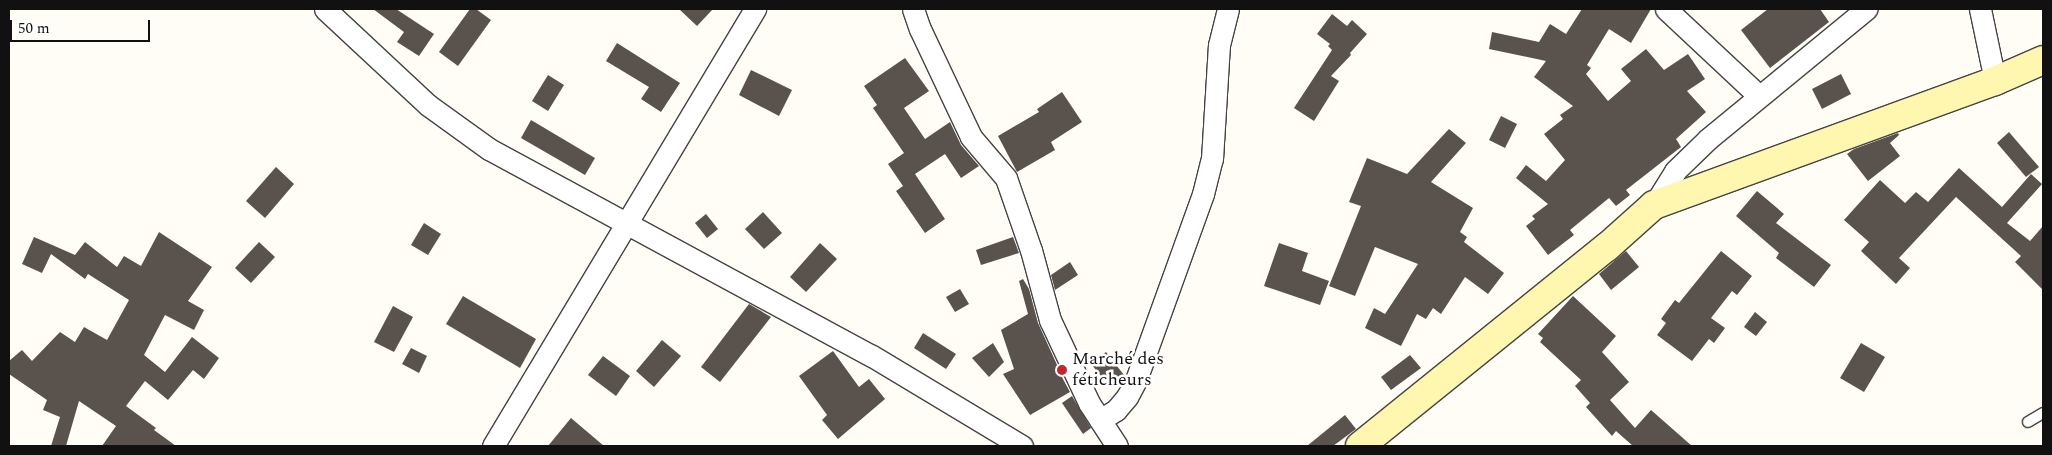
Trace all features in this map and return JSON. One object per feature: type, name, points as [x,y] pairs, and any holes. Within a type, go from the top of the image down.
[{"type":"street","points":[[325,9],[377,60],[436,111],[489,149],[872,356],[1022,446]]},
{"type":"street","points":[[493,446],[755,9]]},
{"type":"street","points":[[913,9],[928,47],[971,137],[1006,178],[1031,250],[1050,320],[1089,402],[1117,446]]},
{"type":"street","points":[[1100,420],[1116,410],[1127,397],[1136,380],[1203,194],[1212,160],[1219,45],[1228,9]]},
{"type":"street","points":[[1666,9],[1758,95]]},
{"type":"street","points":[[1360,446],[1607,247],[1654,206],[1675,171],[1758,95],[1866,9]]},
{"type":"street","points":[[1980,9],[1996,81]]},
{"type":"street","points":[[1654,206],[1996,81],[2043,60]]},
{"type":"lane","points":[[2028,422],[2043,412]]},
{"type":"building","points":[[373,9],[396,9],[434,34],[419,56],[397,42],[404,32]]},
{"type":"building","points":[[470,9],[476,9],[491,20],[458,66],[439,52]]},
{"type":"building","points":[[679,9],[713,9],[697,26]]},
{"type":"building","points":[[1582,9],[1651,9],[1631,43],[1609,29],[1587,65],[1591,68],[1586,74],[1608,101],[1631,81],[1621,69],[1646,49],[1664,70],[1688,54],[1705,79],[1687,91],[1706,112],[1676,139],[1681,147],[1626,190],[1630,195],[1616,206],[1609,198],[1570,230],[1574,235],[1548,255],[1526,226],[1535,219],[1532,216],[1548,204],[1516,178],[1526,165],[1546,181],[1565,160],[1544,134],[1563,119],[1560,115],[1573,106],[1534,77],[1546,61],[1489,49],[1492,32],[1539,42],[1550,24],[1566,34]]},
{"type":"building","points":[[1768,9],[1820,9],[1829,22],[1770,68],[1741,30]]},
{"type":"building","points":[[1332,14],[1347,26],[1352,20],[1367,34],[1350,53],[1351,55],[1331,76],[1339,81],[1314,121],[1294,108],[1332,50],[1328,46],[1330,44],[1317,34]]},
{"type":"building","points":[[617,43],[680,83],[661,112],[641,99],[649,87],[606,61]]},
{"type":"building","points":[[905,58],[929,91],[904,108],[925,139],[950,122],[961,145],[979,166],[961,178],[945,154],[915,174],[945,219],[925,233],[896,191],[903,186],[888,164],[904,153],[873,108],[877,105],[864,86]]},
{"type":"building","points":[[751,70],[792,90],[779,116],[739,95]]},
{"type":"building","points":[[1841,74],[1851,94],[1822,109],[1812,89]]},
{"type":"building","points":[[548,75],[564,85],[548,111],[532,101]]},
{"type":"building","points":[[1062,92],[1082,122],[1051,142],[1055,150],[1017,172],[998,136],[1039,112],[1037,109]]},
{"type":"building","points":[[1501,116],[1517,124],[1505,148],[1489,140]]},
{"type":"building","points":[[531,120],[595,158],[585,175],[521,138]]},
{"type":"building","points":[[1449,129],[1466,143],[1431,182],[1473,208],[1460,232],[1467,237],[1464,242],[1504,273],[1488,294],[1465,277],[1441,314],[1433,308],[1426,319],[1417,314],[1401,346],[1365,328],[1374,308],[1385,314],[1418,264],[1375,247],[1355,296],[1329,286],[1361,206],[1349,202],[1367,158],[1407,174]]},
{"type":"building","points":[[2009,132],[2039,167],[2026,177],[1997,143]]},
{"type":"building","points":[[1898,133],[1899,135],[1890,143],[1900,156],[1868,181],[1847,154],[1854,149]]},
{"type":"building","points":[[276,167],[294,184],[265,218],[246,201]]},
{"type":"building","points":[[1959,168],[2002,207],[2031,174],[2042,184],[2007,223],[2030,241],[2043,226],[2043,290],[2015,262],[2021,256],[1956,197],[1899,258],[1910,268],[1896,284],[1861,251],[1869,242],[1844,220],[1880,180],[1905,203],[1916,192],[1928,202]]},
{"type":"building","points":[[1757,191],[1784,214],[1776,223],[1831,265],[1814,287],[1776,258],[1779,253],[1736,216]]},
{"type":"building","points":[[763,212],[782,233],[764,249],[745,229]]},
{"type":"building","points":[[706,214],[718,229],[707,238],[695,223]]},
{"type":"building","points":[[424,223],[441,234],[428,255],[411,245]]},
{"type":"building","points":[[159,232],[212,267],[188,301],[204,310],[194,330],[165,315],[144,355],[165,372],[192,337],[219,358],[204,379],[193,370],[168,400],[145,381],[126,406],[156,428],[154,430],[176,446],[102,446],[116,426],[79,401],[66,446],[51,446],[60,417],[43,410],[47,400],[9,374],[9,361],[22,350],[32,361],[60,332],[75,342],[84,327],[107,340],[129,300],[88,274],[85,279],[51,254],[42,273],[22,264],[34,237],[75,255],[85,242],[117,267],[124,256],[141,266]]},
{"type":"building","points":[[1013,237],[1019,253],[981,265],[976,250]]},
{"type":"building","points":[[259,242],[275,257],[251,283],[235,268]]},
{"type":"building","points":[[820,243],[837,259],[806,292],[790,277]]},
{"type":"building","points":[[1279,243],[1308,253],[1302,271],[1329,281],[1320,305],[1264,286]]},
{"type":"building","points":[[1626,251],[1639,267],[1611,290],[1599,274]]},
{"type":"building","points":[[1721,251],[1752,276],[1737,295],[1732,291],[1711,318],[1725,328],[1714,343],[1709,339],[1692,361],[1657,335],[1666,323],[1661,319],[1675,300],[1679,303]]},
{"type":"building","points":[[1070,262],[1078,275],[1055,290],[1051,275]]},
{"type":"building","points":[[1023,279],[1029,289],[1038,323],[1057,368],[1070,392],[1030,415],[1003,374],[1014,369],[1001,330],[1028,314],[1019,281]]},
{"type":"building","points":[[960,289],[969,304],[955,312],[946,297]]},
{"type":"building","points":[[463,296],[536,339],[520,368],[446,324]]},
{"type":"building","points":[[1573,296],[1616,336],[1602,352],[1629,382],[1610,400],[1635,428],[1651,410],[1692,446],[1633,446],[1616,431],[1612,436],[1586,407],[1590,403],[1575,386],[1581,380],[1540,342],[1543,338],[1538,334]]},
{"type":"building","points":[[749,304],[771,317],[720,382],[701,367]]},
{"type":"building","points":[[393,306],[413,317],[394,352],[374,342]]},
{"type":"building","points":[[1755,312],[1767,322],[1756,336],[1744,327]]},
{"type":"building","points":[[923,333],[956,354],[946,369],[914,348]]},
{"type":"building","points":[[662,340],[681,356],[654,387],[636,371]]},
{"type":"building","points":[[993,343],[1004,362],[989,377],[972,358]]},
{"type":"building","points":[[1861,343],[1885,357],[1864,392],[1840,378]]},
{"type":"building","points":[[411,348],[427,356],[419,373],[402,364]]},
{"type":"building","points":[[833,351],[859,387],[869,379],[885,399],[838,439],[822,420],[827,415],[799,376]]},
{"type":"building","points":[[1106,352],[1124,375],[1110,387],[1091,364]]},
{"type":"building","points":[[1410,355],[1421,368],[1391,390],[1381,377]]},
{"type":"building","points":[[603,356],[630,376],[616,396],[588,375]]},
{"type":"building","points":[[1072,396],[1091,428],[1083,434],[1062,403]]},
{"type":"building","points":[[1345,415],[1356,429],[1333,446],[1307,446]]},
{"type":"building","points":[[571,418],[604,446],[548,446]]},
{"type":"place","name":"Marché des féticheurs","points":[[1062,370]]}]
